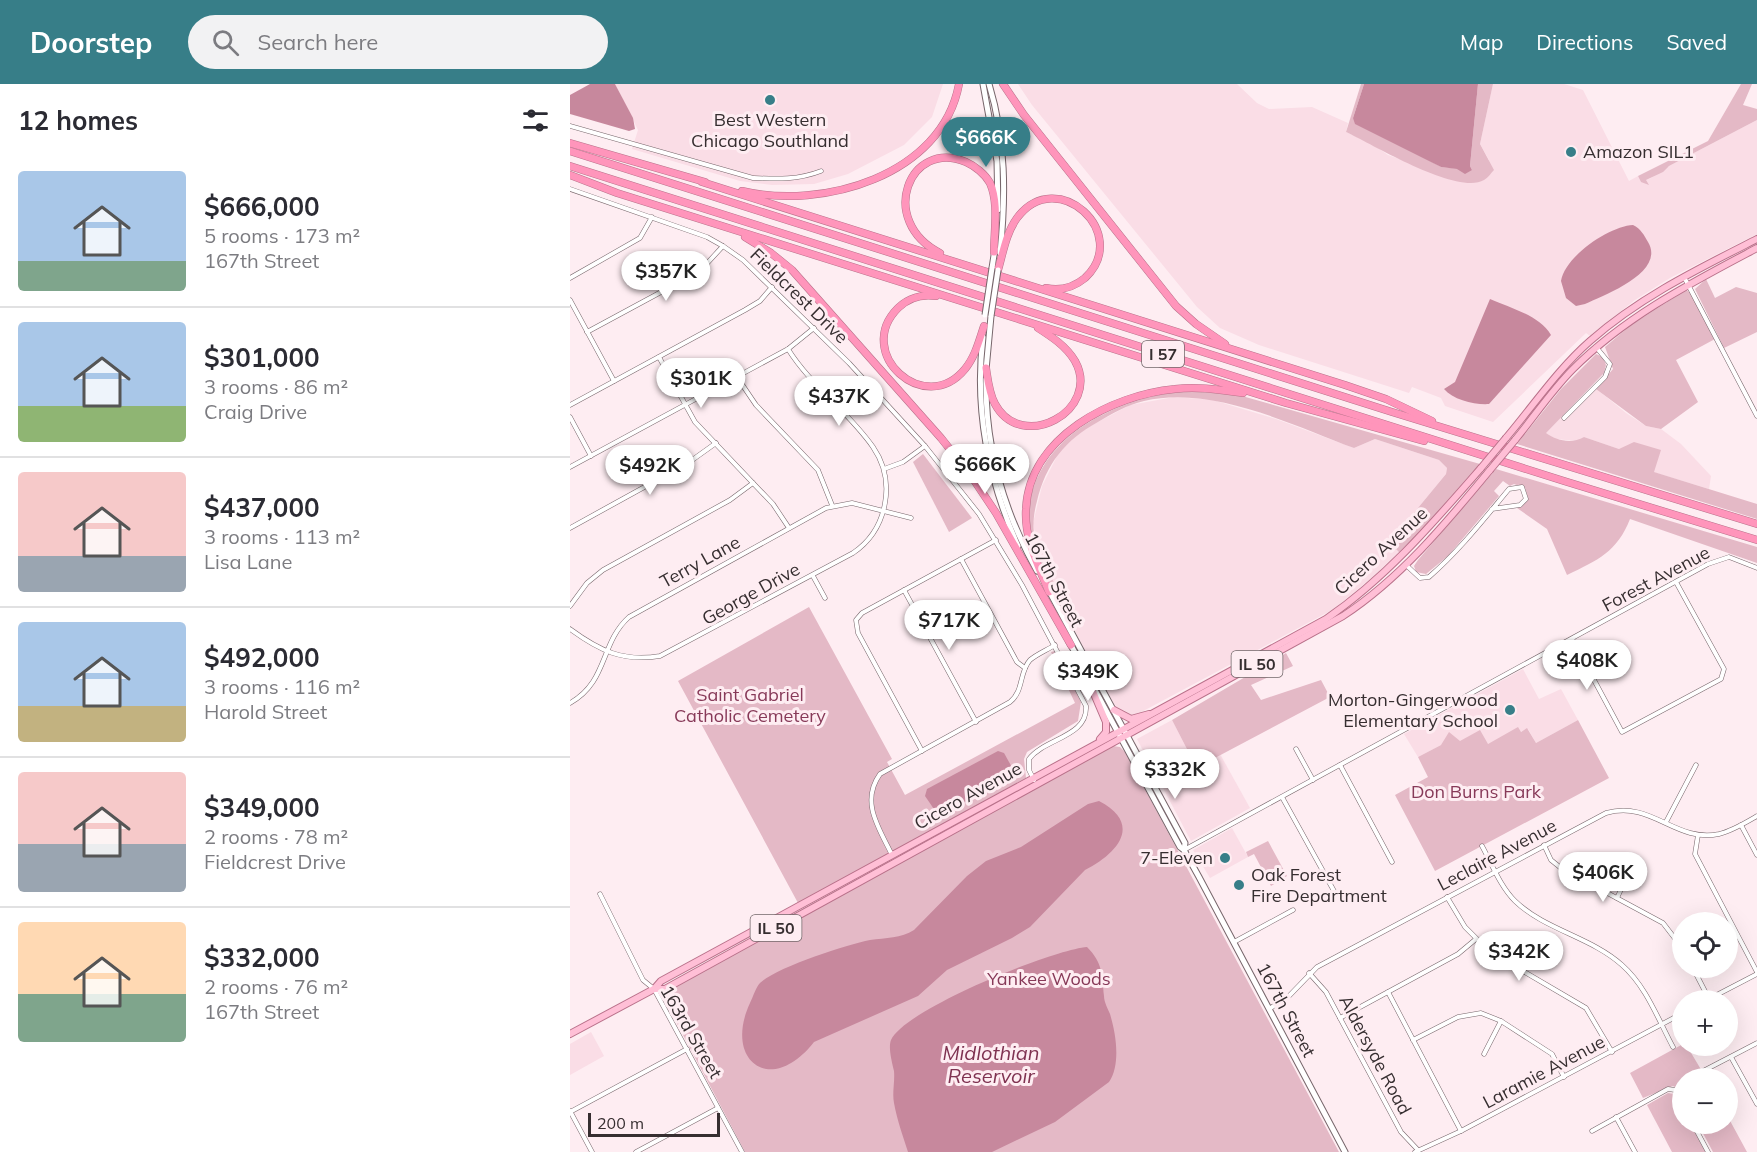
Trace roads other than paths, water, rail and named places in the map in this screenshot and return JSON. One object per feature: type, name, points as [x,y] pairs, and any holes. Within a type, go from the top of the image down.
[{"type":"highway","points":[[702,182],[758,195],[788,197],[821,194],[871,180],[907,160],[938,132],[950,112],[959,84]]},
{"type":"highway","points":[[1003,84],[1031,124],[1176,306],[1220,341],[1246,354]]},
{"type":"highway","points":[[570,143],[956,261],[1386,399],[1423,414],[1440,426]]},
{"type":"highway","name":"I 57","points":[[570,151],[1757,524]]},
{"type":"highway","points":[[956,261],[936,251],[914,232],[904,203],[905,189],[913,177],[923,167],[947,158],[970,164],[989,181],[993,193],[994,252]]},
{"type":"highway","name":"I 57","points":[[570,166],[1757,540]]},
{"type":"highway","points":[[570,175],[721,226],[1286,403],[1482,455]]},
{"type":"highway","points":[[995,269],[1009,231],[1026,208],[1036,202],[1053,199],[1068,201],[1079,206],[1090,216],[1098,232],[1098,252],[1091,271],[1077,283],[1064,288],[1024,284]]},
{"type":"highway","points":[[721,226],[759,244],[792,270],[941,438],[996,513],[1071,645]]},
{"type":"highway","points":[[959,300],[922,296],[906,302],[895,311],[887,324],[884,338],[887,356],[896,371],[919,385],[946,383],[958,376],[971,361],[984,326]]},
{"type":"highway","points":[[986,368],[990,393],[996,406],[1016,423],[1030,426],[1055,421],[1074,403],[1079,389],[1077,364],[1068,351],[1038,328],[1013,318]]},
{"type":"highway","points":[[1049,592],[1029,542],[1026,507],[1033,476],[1043,459],[1073,427],[1130,398],[1177,388],[1210,388],[1286,403]]},
{"type":"main road","name":"167th Street","points":[[983,84],[997,161],[999,193],[994,252],[995,269]]},
{"type":"main road","name":"167th Street","points":[[989,84],[1000,129],[1004,192],[988,316],[986,368],[986,412],[997,472],[1012,517],[1049,592],[1114,710],[1122,735]]},
{"type":"main road","name":"Cicero Avenue","points":[[570,1034],[654,989],[661,981],[1033,778],[1096,744],[1122,735],[1161,710],[1326,619],[1352,601],[1399,559],[1481,468],[1588,342],[1633,306],[1684,276],[1757,239]]},
{"type":"main road","name":"Cicero Avenue","points":[[654,989],[665,989],[1037,785],[1122,735],[1343,616],[1405,565],[1437,534],[1571,371],[1596,347],[1646,309],[1757,248]]},
{"type":"main road","name":"167th Street","points":[[988,316],[984,326],[980,368],[980,412],[991,474],[1006,519],[1025,560],[1071,645],[1185,843],[1184,850],[1345,1152]]},
{"type":"main road","points":[[1399,559],[1405,565]]},
{"type":"main road","points":[[1080,661],[1106,722],[1106,732],[1096,744]]},
{"type":"main road","points":[[1114,710],[1131,719],[1161,710]]},
{"type":"street","points":[[570,126],[753,178],[780,179],[807,176],[821,171]]},
{"type":"street","name":"Fieldcrest Drive","points":[[570,189],[652,217],[723,246],[743,260],[814,328],[925,446],[996,540],[1083,697],[1086,711],[1080,726],[1032,754],[1028,764],[1033,778]]},
{"type":"street","points":[[570,278],[640,238],[652,217]]},
{"type":"street","points":[[587,332],[699,271],[723,246]]},
{"type":"street","points":[[1684,276],[1757,416]]},
{"type":"street","points":[[570,405],[752,305],[772,287]]},
{"type":"street","points":[[570,300],[614,381]]},
{"type":"street","points":[[570,467],[788,349],[814,328]]},
{"type":"street","points":[[1564,418],[1605,377],[1610,364],[1596,347]]},
{"type":"street","points":[[788,349],[810,380],[872,446],[884,469],[886,488],[884,510]]},
{"type":"street","points":[[659,357],[695,422],[777,508],[789,528]]},
{"type":"street","points":[[737,376],[756,405],[818,471],[832,505]]},
{"type":"street","points":[[570,417],[591,456]]},
{"type":"street","points":[[570,528],[688,463],[716,443]]},
{"type":"street","points":[[884,469],[903,462],[925,446]]},
{"type":"street","points":[[570,606],[587,583],[603,570],[730,501],[753,483]]},
{"type":"street","points":[[1405,565],[1420,578],[1429,577],[1464,543],[1492,509],[1509,489],[1522,487],[1526,499],[1520,505],[1492,509]]},
{"type":"street","name":"Terry Lane","points":[[570,703],[589,690],[617,631],[629,617],[789,528],[832,505],[852,503],[911,518]]},
{"type":"street","name":"George Drive","points":[[608,653],[633,659],[670,653],[859,550],[876,529],[884,510]]},
{"type":"street","points":[[922,751],[858,633],[856,620],[862,613],[996,540]]},
{"type":"street","name":"Forest Avenue","points":[[1184,850],[1708,564],[1729,557],[1757,568]]},
{"type":"street","points":[[961,559],[1017,662],[1025,668]]},
{"type":"street","points":[[813,576],[825,598]]},
{"type":"street","points":[[1572,639],[1622,732],[1721,679],[1725,674],[1676,582]]},
{"type":"street","points":[[904,590],[975,722]]},
{"type":"street","points":[[570,629],[608,653]]},
{"type":"street","points":[[892,855],[872,812],[870,802],[876,781],[884,771],[1016,698],[1025,668],[1035,657],[1055,645]]},
{"type":"street","points":[[1296,749],[1313,780]]},
{"type":"street","points":[[1340,765],[1392,862]]},
{"type":"street","points":[[1666,822],[1696,765]]},
{"type":"street","points":[[1033,778],[1037,785]]},
{"type":"street","points":[[1282,797],[1334,891]]},
{"type":"street","name":"Leclaire Avenue","points":[[1269,1009],[1289,996],[1309,973],[1544,845],[1613,811],[1636,810],[1698,835]]},
{"type":"street","points":[[1726,990],[1757,973],[1695,854],[1698,835],[1718,834],[1757,816]]},
{"type":"street","points":[[1741,825],[1757,855]]},
{"type":"street","points":[[1544,845],[1557,865],[1663,923],[1672,935]]},
{"type":"street","points":[[1482,846],[1507,892],[1527,910],[1621,963],[1641,987],[1672,1045]]},
{"type":"street","points":[[1617,898],[1632,866]]},
{"type":"street","name":"163rd Street","points":[[600,894],[643,980],[654,989],[742,1152]]},
{"type":"street","points":[[1447,897],[1460,920],[1476,939],[1496,956],[1586,1008],[1612,1052]]},
{"type":"street","points":[[1234,942],[1293,910]]},
{"type":"street","points":[[1340,1018],[1458,954],[1476,939]]},
{"type":"street","name":"Aldersyde Road","points":[[1309,973],[1323,988],[1401,1132],[1416,1151]]},
{"type":"street","points":[[1388,992],[1461,1131]]},
{"type":"street","points":[[1413,1040],[1464,1015],[1482,1013],[1501,1021],[1552,1054],[1564,1077]]},
{"type":"street","name":"Laramie Avenue","points":[[1416,1151],[1461,1131],[1672,1019]]},
{"type":"street","points":[[1484,1054],[1501,1021]]},
{"type":"street","points":[[1709,1068],[1757,1043]]},
{"type":"street","points":[[592,1152],[570,1112],[687,1049]]},
{"type":"street","points":[[1731,1057],[1757,1104]]},
{"type":"street","points":[[1592,1131],[1668,1089],[1672,1090]]},
{"type":"street","points":[[636,1152],[718,1108]]},
{"type":"street","points":[[1616,1117],[1635,1152]]},
{"type":"street","points":[[1698,1134],[1708,1152]]},
{"type":"water","points":[[590,84],[615,84],[633,118],[635,129],[629,131],[570,114],[570,95]]},
{"type":"water","points":[[1364,84],[1478,84],[1470,166],[1472,170],[1465,174],[1457,169],[1441,167],[1355,124],[1353,118]]},
{"type":"water","points":[[1633,225],[1644,235],[1651,253],[1649,263],[1641,272],[1631,281],[1585,304],[1576,306],[1566,298],[1561,281],[1564,271],[1579,253],[1601,237]]},
{"type":"water","points":[[1490,299],[1532,317],[1551,335],[1489,404],[1477,404],[1459,399],[1444,389],[1455,382]]},
{"type":"water","points":[[998,751],[1004,753],[1014,771],[1012,776],[938,815],[925,796],[927,789]]},
{"type":"water","name":"Midlothian Reservoir","points":[[1099,801],[1120,819],[1123,828],[1121,838],[1116,847],[1085,870],[1030,927],[947,970],[918,996],[814,1042],[798,1058],[782,1067],[768,1069],[756,1065],[747,1055],[743,1041],[743,1024],[760,983],[781,970],[829,952],[870,940],[909,933],[967,876],[986,861],[1021,847],[1088,804]]},
{"type":"water","name":"Midlothian Reservoir","points":[[1087,947],[1096,958],[1101,970],[1105,1001],[1114,1031],[1116,1058],[1113,1075],[1109,1082],[1055,1122],[992,1152],[908,1152],[894,1103],[894,1071],[890,1051],[891,1040],[902,1027],[923,1013],[981,983],[1044,958]]},
{"type":"place","name":"Best Western Chicago Southland","points":[[770,100]]},
{"type":"place","name":"Amazon SIL1","points":[[1571,152]]},
{"type":"place","name":"Morton-Gingerwood Elementary School","points":[[1510,710]]},
{"type":"place","name":"7-Eleven","points":[[1225,858]]},
{"type":"place","name":"Oak Forest Fire Department","points":[[1239,885]]},
{"type":"park label","name":"Saint Gabriel Catholic Cemetery","points":[[750,705]]},
{"type":"park label","name":"Don Burns Park","points":[[1476,792]]},
{"type":"park label","name":"Yankee Woods","points":[[1049,979]]}]
